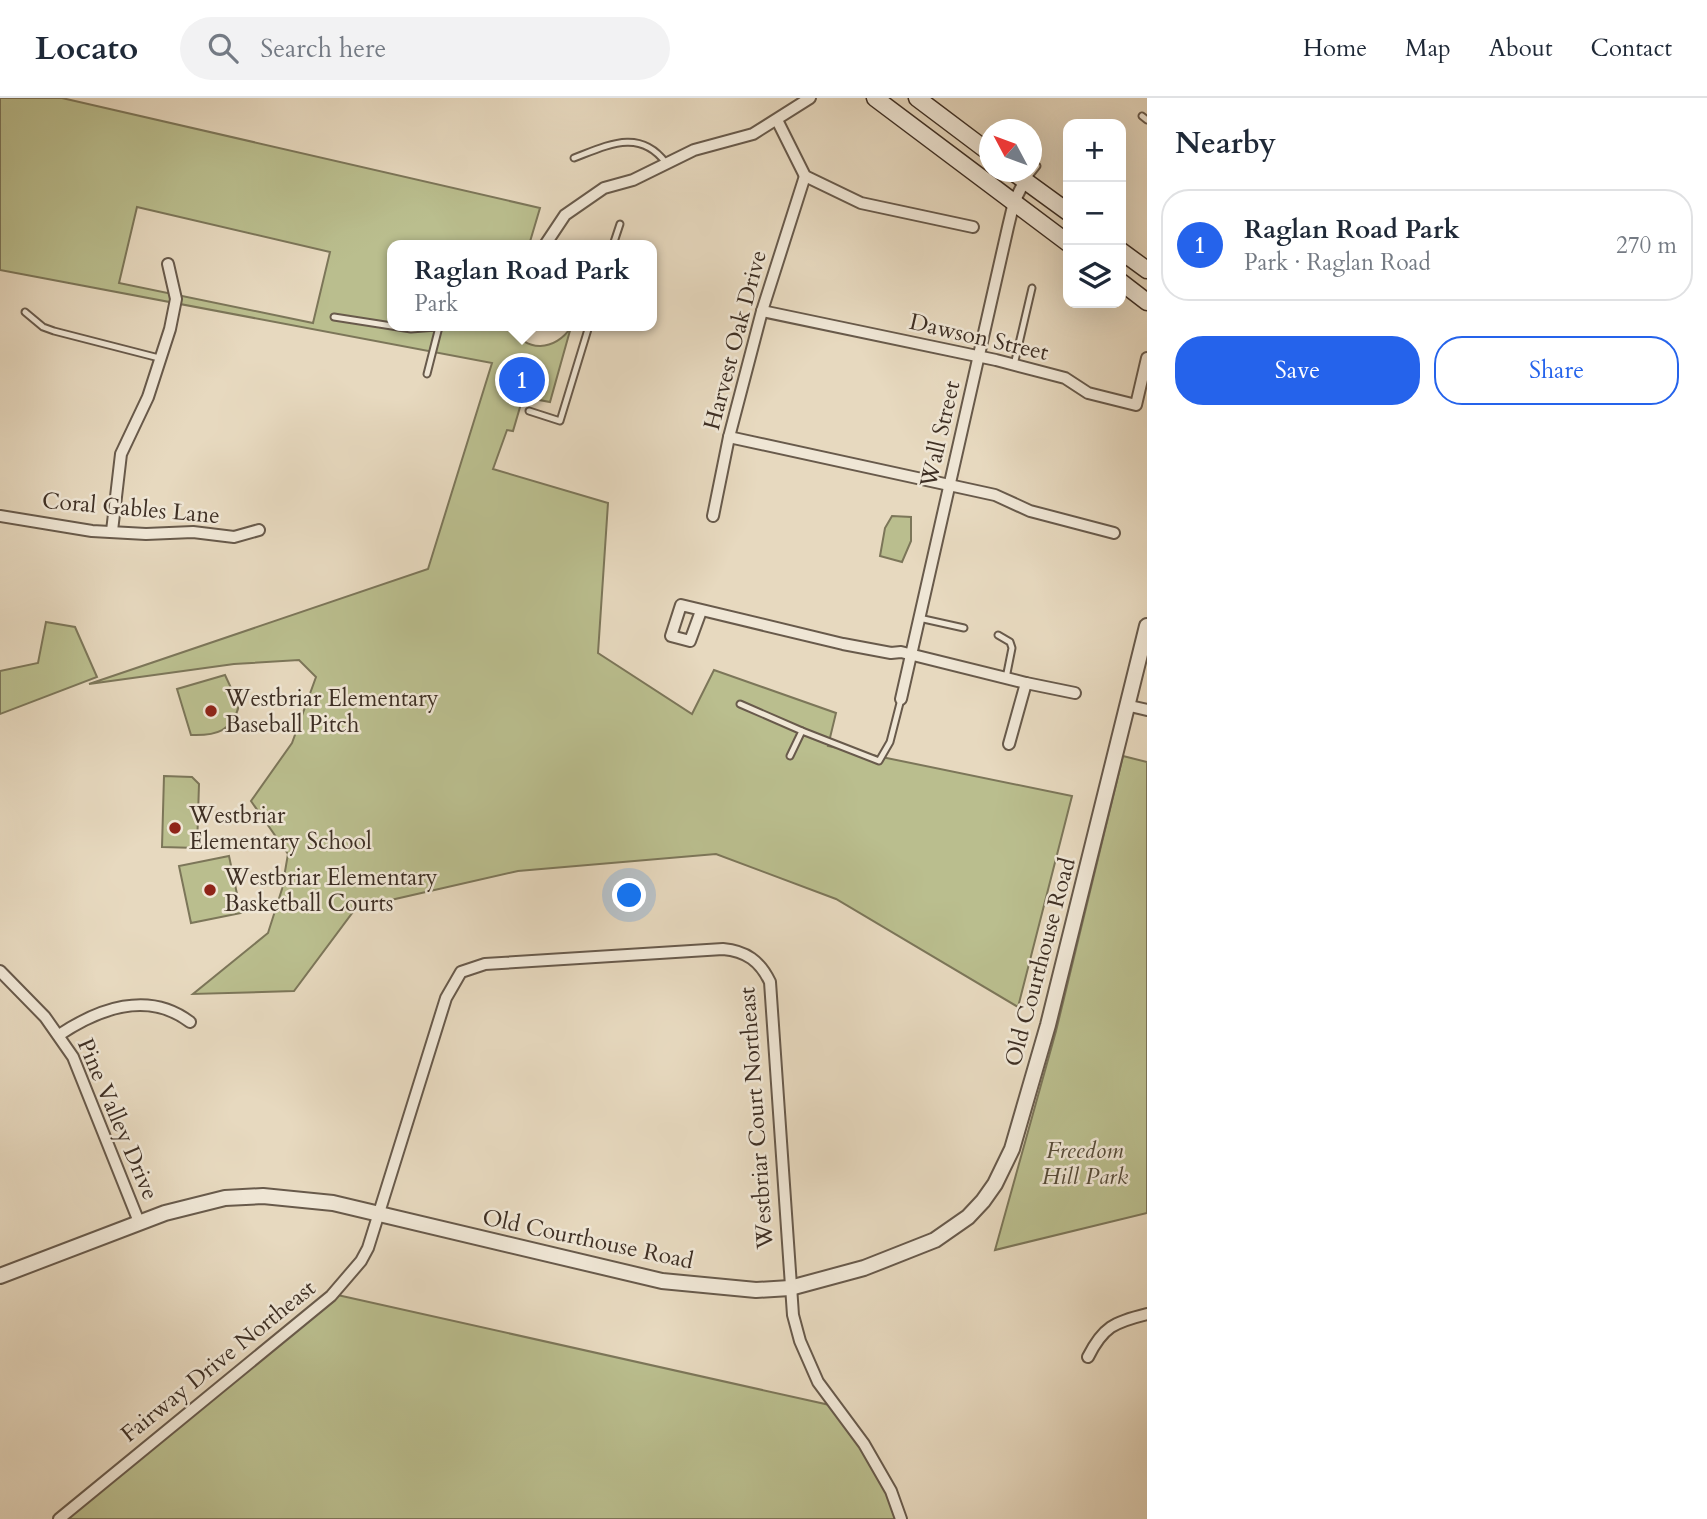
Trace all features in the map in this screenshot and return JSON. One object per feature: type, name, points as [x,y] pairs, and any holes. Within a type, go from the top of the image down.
[{"type":"main road","points":[[875,98],[1063,239]]},
{"type":"main road","points":[[917,98],[979,145]]},
{"type":"main road","points":[[1027,182],[1063,208]]},
{"type":"main road","points":[[1126,255],[1147,270]]},
{"type":"main road","points":[[1126,286],[1147,302]]},
{"type":"street","points":[[548,240],[559,222],[588,197],[694,150],[740,139],[777,120],[810,98]]},
{"type":"street","points":[[777,120],[805,176],[861,203],[973,227]]},
{"type":"street","name":"Harvest Oak Drive","points":[[713,516],[729,437],[762,310],[805,176]]},
{"type":"street","name":"Wall Street","points":[[901,699],[1018,182]]},
{"type":"street","points":[[112,531],[121,454],[162,359],[176,299],[168,264]]},
{"type":"street","name":"Dawson Street","points":[[762,310],[1014,365],[1065,378],[1088,393],[1136,405],[1147,358]]},
{"type":"street","points":[[729,437],[995,495],[1030,511],[1114,533]]},
{"type":"street","name":"Coral Gables Lane","points":[[0,516],[112,531],[193,532],[234,537],[259,530]]},
{"type":"street","points":[[701,611],[690,641],[671,636],[681,605],[843,644],[911,654],[1075,693]]},
{"type":"street","name":"Old Courthouse Road","points":[[0,1276],[139,1222],[193,1205],[225,1198],[263,1196],[307,1199],[662,1281],[756,1290],[790,1288],[864,1268],[924,1246],[968,1217],[995,1184],[1012,1149],[1025,1109],[1142,668],[1147,626]]},
{"type":"street","points":[[1009,744],[1026,683]]},
{"type":"street","points":[[1130,706],[1147,710]]},
{"type":"street","name":"Westbriar Court Northeast","points":[[379,1215],[446,998],[461,972],[485,964],[734,950],[756,960],[770,982],[790,1288],[800,1341],[818,1382],[875,1463],[901,1519]]},
{"type":"street","name":"Pine Valley Drive","points":[[0,971],[59,1035],[84,1080],[139,1222]]},
{"type":"street","points":[[59,1035],[87,1017],[120,1006],[156,1006],[190,1022]]},
{"type":"street","name":"Fairway Drive Northeast","points":[[59,1519],[342,1286],[364,1255],[379,1215]]},
{"type":"street","points":[[1088,1357],[1101,1333],[1115,1323],[1147,1314]]},
{"type":"lane","points":[[574,158],[617,142],[638,141],[658,152],[666,163]]},
{"type":"lane","points":[[615,240],[620,224]]},
{"type":"lane","points":[[1014,365],[1032,288]]},
{"type":"lane","points":[[25,312],[43,327],[54,331],[162,359]]},
{"type":"lane","points":[[334,317],[387,325]]},
{"type":"lane","points":[[427,374],[438,331]]},
{"type":"lane","points":[[529,411],[560,421],[587,331]]},
{"type":"lane","points":[[919,618],[964,628]]},
{"type":"lane","points":[[998,635],[1010,642],[1012,648],[1006,678]]},
{"type":"lane","points":[[740,704],[879,761],[890,741],[901,699]]},
{"type":"lane","points":[[790,755],[802,731]]},
{"type":"green space","points":[[0,98],[62,98],[540,208],[530,240],[387,240],[387,331],[515,331],[524,341],[540,346],[557,341],[570,331],[550,402],[523,397],[513,431],[507,430],[493,469],[608,503],[598,653],[692,714],[714,670],[836,713],[828,746],[1072,796],[1018,1007],[836,899],[716,854],[518,871],[356,908],[294,991],[193,994],[268,933],[282,889],[288,854],[251,801],[292,743],[316,677],[299,660],[234,664],[89,684],[428,569],[492,363],[0,270]],"holes":[[[137,207],[330,252],[313,323],[119,283]]]},
{"type":"green space","points":[[892,516],[911,517],[911,541],[902,562],[880,556],[885,528]]},
{"type":"green space","points":[[46,622],[75,627],[97,677],[0,714],[0,671],[38,663]]},
{"type":"green space","name":"Westbriar Elementary Baseball Pitch","points":[[225,675],[239,705],[236,714],[228,726],[216,733],[191,735],[177,689]]},
{"type":"green space","name":"Freedom Hill Park","points":[[1123,756],[1147,762],[1147,1213],[995,1250],[1056,1031]]},
{"type":"green space","points":[[164,776],[192,777],[199,784],[197,848],[162,847]]},
{"type":"green space","name":"Westbriar Elementary Basketball Courts","points":[[229,856],[241,913],[191,923],[179,866]]},
{"type":"green space","points":[[333,1294],[834,1406],[864,1444],[901,1519],[59,1519]]},
{"type":"place","name":"Raglan Road Park","points":[[522,380]]},
{"type":"place","name":"Westbriar Elementary Baseball Pitch","points":[[211,711]]},
{"type":"place","name":"Westbriar Elementary School","points":[[175,828]]},
{"type":"place","name":"Westbriar Elementary Basketball Courts","points":[[210,890]]}]
